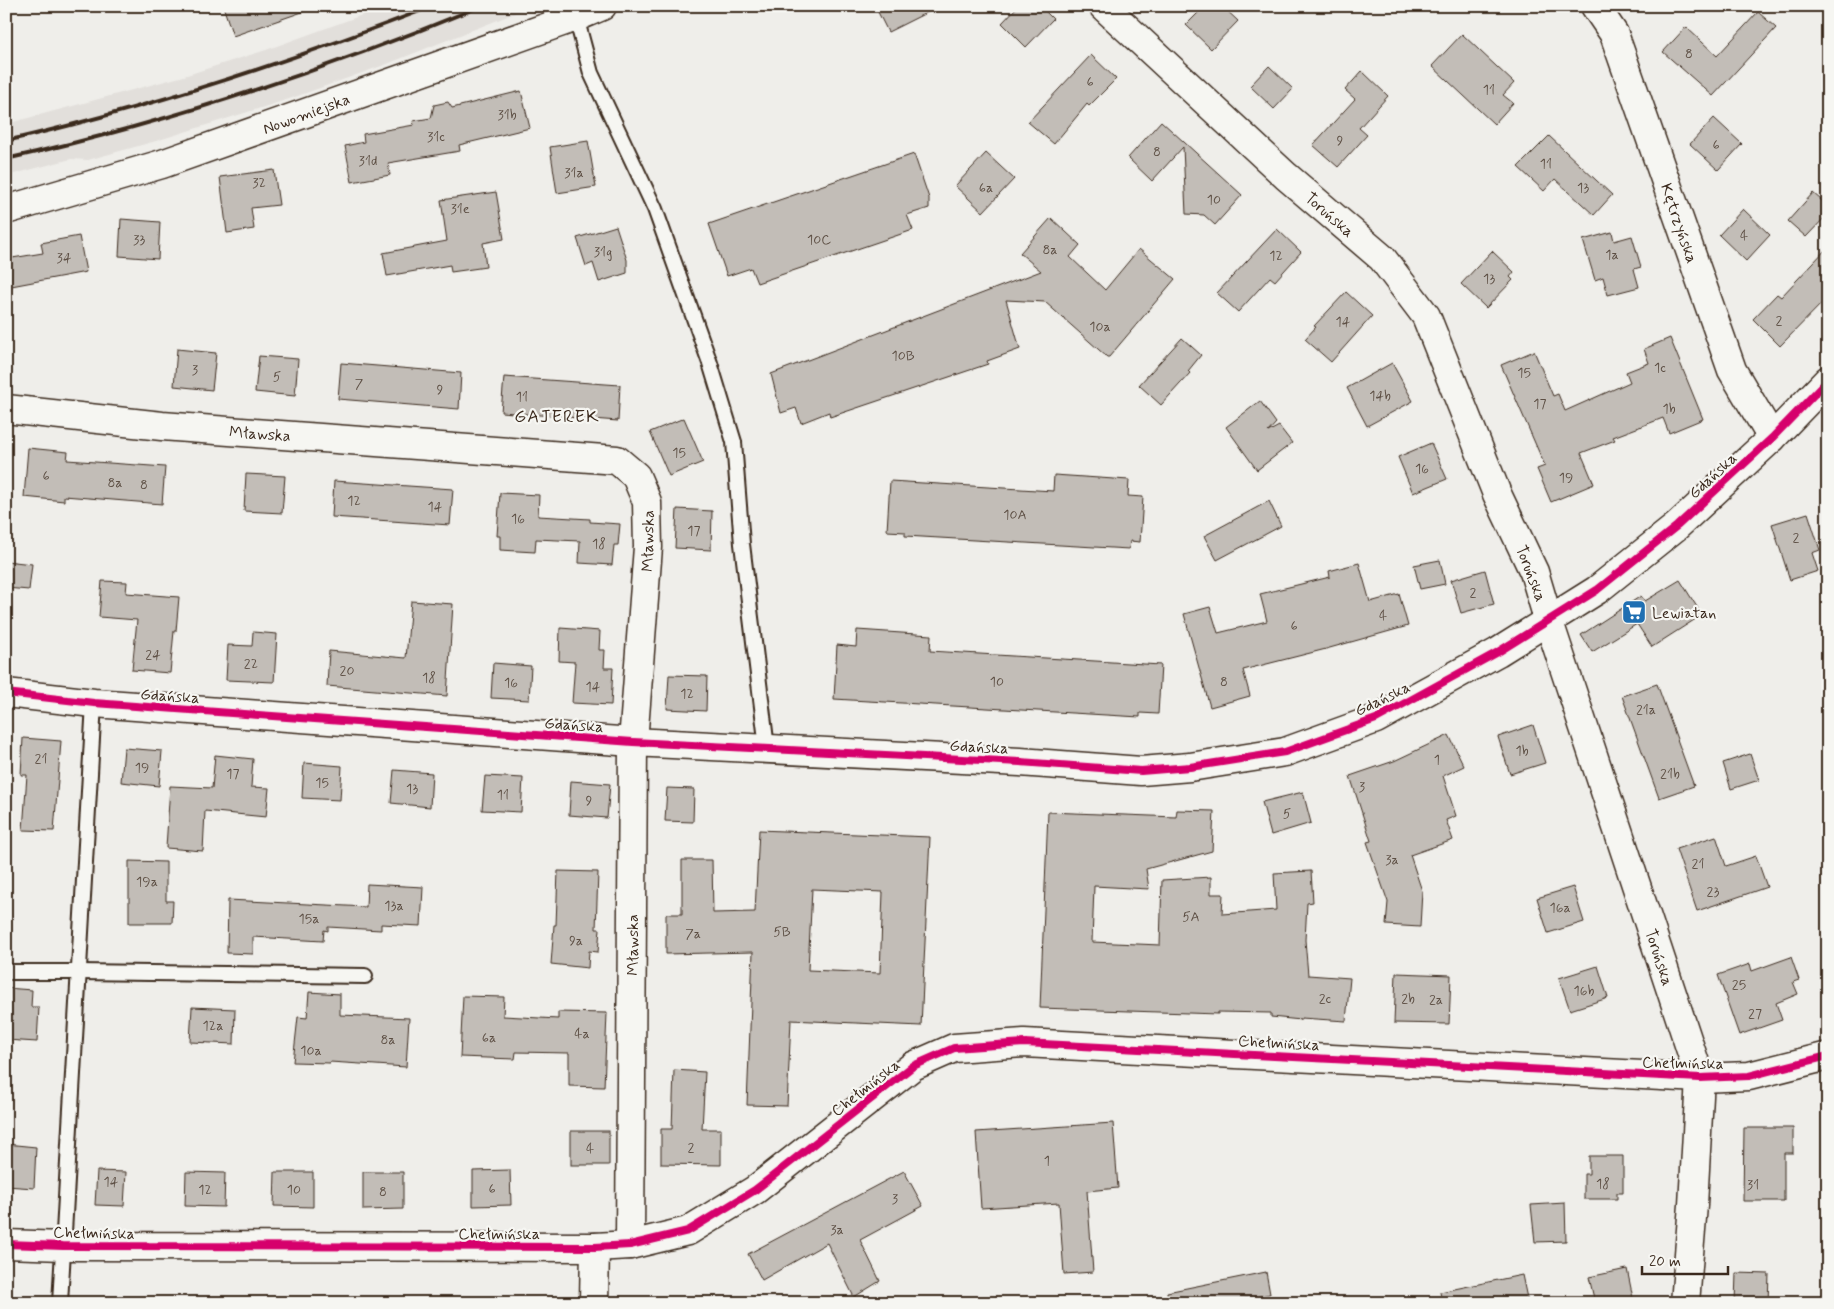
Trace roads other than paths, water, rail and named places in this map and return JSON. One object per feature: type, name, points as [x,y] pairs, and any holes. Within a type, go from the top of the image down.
[{"type":"street","name":"Nowomiejska","points":[[6,210],[162,164],[576,17],[602,6]]},
{"type":"street","name":"Toruńska","points":[[1103,6],[1286,176],[1382,258],[1426,316],[1497,494],[1534,572],[1700,1078],[1685,1303]]},
{"type":"street","name":"Kętrzyńska","points":[[1595,6],[1614,34],[1732,370],[1772,438]]},
{"type":"street","name":"Gdańska","points":[[6,693],[94,703],[633,742],[1020,762],[1141,771],[1190,767],[1285,752],[1376,719],[1498,652],[1597,590],[1677,526],[1825,388]]},
{"type":"street","name":"Mławska","points":[[6,409],[162,426],[617,460],[636,476],[648,502],[648,547],[633,742],[630,1245]]},
{"type":"street","name":"Chełmińska","points":[[6,1244],[63,1246],[595,1247],[630,1245],[688,1231],[747,1195],[914,1066],[954,1048],[1024,1043],[1700,1078],[1749,1076],[1828,1056]]},
{"type":"street","points":[[594,1303],[595,1247]]},
{"type":"lane","points":[[576,17],[591,73],[655,210],[710,363],[734,442],[742,544],[766,748]]},
{"type":"lane","points":[[60,1303],[94,703]]},
{"type":"lane","points":[[6,972],[365,976]]},
{"type":"railway","points":[[6,141],[169,98],[328,45],[433,6]]},
{"type":"railway","points":[[6,159],[127,129],[247,93],[306,73],[481,6]]},
{"type":"place","name":"Lewiatan","points":[[1634,612]]},
{"type":"district","name":"GAJEREK","points":[[557,416]]}]
